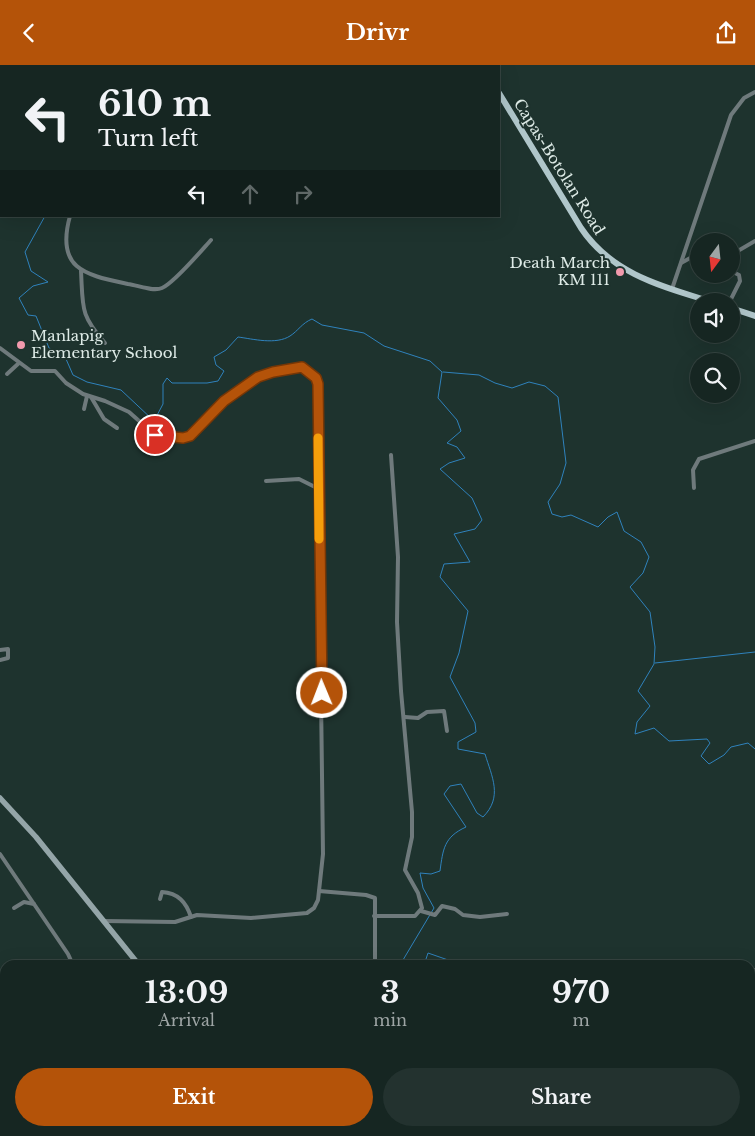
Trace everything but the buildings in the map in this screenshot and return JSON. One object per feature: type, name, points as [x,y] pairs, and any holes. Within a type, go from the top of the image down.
[{"type":"main road","name":"Capas-Botolan Road","points":[[500,95],[592,243],[626,270],[690,295]]},
{"type":"main road","points":[[740,312],[755,316]]},
{"type":"main road","points":[[0,798],[36,837],[135,960]]},
{"type":"street","points":[[672,289],[731,115],[744,99],[755,92]]},
{"type":"street","points":[[70,217],[66,239],[72,259],[81,271],[93,276],[161,289],[212,240]]},
{"type":"street","points":[[740,250],[755,241]]},
{"type":"street","points":[[681,263],[690,258]]},
{"type":"street","points":[[81,271],[83,306],[86,319],[105,343]]},
{"type":"street","points":[[0,348],[33,371],[55,371],[72,388],[89,397],[129,412],[157,435],[187,437],[196,433],[224,401],[258,377],[273,372],[302,367],[318,380],[324,854],[319,891],[314,908],[304,914],[251,918],[208,915],[191,917],[175,922],[104,921]]},
{"type":"street","points":[[7,374],[19,363]]},
{"type":"street","points":[[84,409],[89,397]]},
{"type":"street","points":[[89,397],[104,419],[117,428]]},
{"type":"street","points":[[694,488],[694,470],[699,459],[755,441]]},
{"type":"street","points":[[391,455],[398,557],[397,622],[412,819],[412,837],[405,870],[420,900],[421,911]]},
{"type":"street","points":[[266,481],[298,479],[320,489]]},
{"type":"street","points":[[0,650],[8,649],[9,655],[8,658],[0,660]]},
{"type":"street","points":[[405,717],[418,718],[427,712],[444,711],[447,731]]},
{"type":"street","points":[[0,854],[71,960]]},
{"type":"street","points":[[319,891],[373,897],[375,900],[375,960]]},
{"type":"street","points":[[160,899],[162,892],[178,896],[187,905],[191,917]]},
{"type":"street","points":[[14,908],[24,902],[34,904]]},
{"type":"street","points":[[421,911],[436,914],[442,906],[455,909],[463,915],[480,917],[508,914]]},
{"type":"street","points":[[374,916],[415,917],[421,911]]},
{"type":"waterway","points":[[44,217],[25,252],[31,271],[48,282],[33,286],[19,298],[28,315],[36,316],[49,348],[66,359],[73,375],[87,382],[121,390],[154,421],[163,404],[163,384],[167,378],[172,383],[207,383],[218,381],[224,371],[216,365],[214,357],[226,350],[238,337],[264,341],[284,339],[312,319],[322,325],[364,333],[384,346],[430,361],[442,372],[438,398],[457,420],[461,431],[447,443],[457,447],[465,458],[449,463],[440,469],[472,498],[482,520],[475,529],[454,534],[470,562],[444,564],[440,577],[468,611],[459,653],[450,677],[475,723],[476,732],[458,742],[458,749],[485,754],[493,779],[494,794],[493,802],[483,817],[477,813],[461,784],[450,786],[444,794],[466,827],[453,835],[446,845],[440,871],[431,874],[420,873],[423,888],[434,908],[403,960]]},
{"type":"waterway","points":[[443,372],[479,375],[495,383],[512,388],[529,382],[545,386],[558,397],[566,463],[560,484],[548,502],[552,514],[562,517],[571,515],[598,527],[608,517],[617,512],[624,531],[641,542],[649,557],[643,573],[630,587],[650,612],[655,647],[654,664],[638,691],[650,706],[637,722],[635,734],[654,728],[669,741],[707,739],[710,743],[701,756],[709,764],[724,755],[731,747],[748,743],[755,749]]},
{"type":"waterway","points":[[655,663],[755,652]]},
{"type":"waterway","points":[[426,960],[428,953],[448,960]]},
{"type":"slow traffic","points":[[318,438],[319,539]]},
{"type":"place","name":"Death March KM 111","points":[[620,272]]},
{"type":"place","name":"Manlapig Elementary School","points":[[21,345]]},
{"type":"route","points":[[155,435],[183,438],[194,435],[224,401],[262,375],[302,367],[318,380],[322,693]]}]
